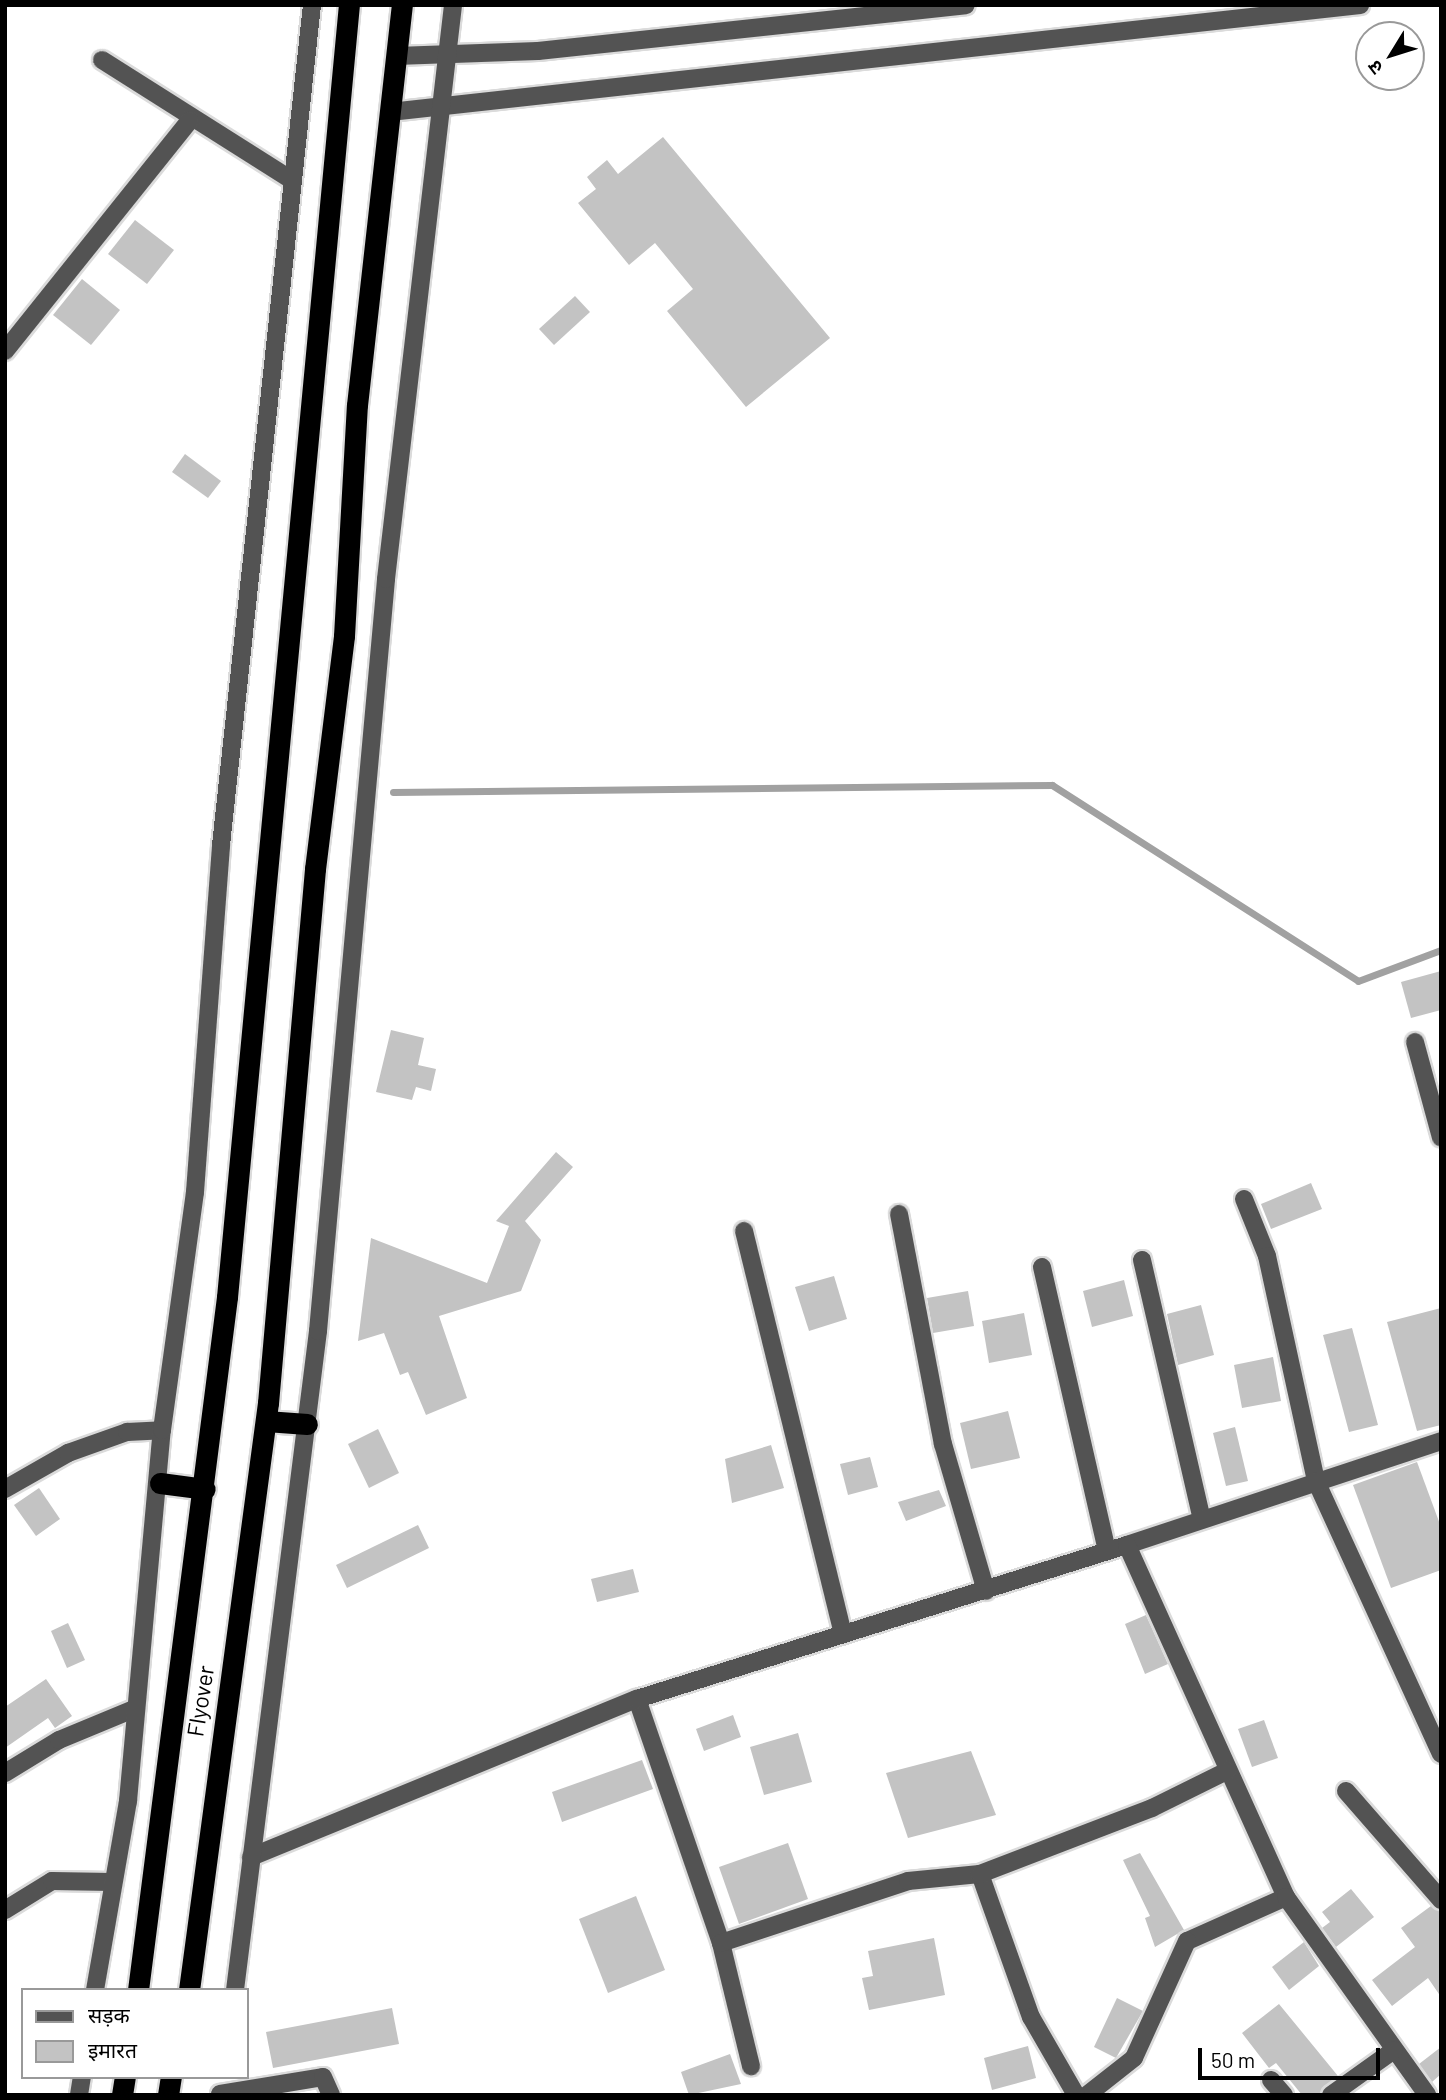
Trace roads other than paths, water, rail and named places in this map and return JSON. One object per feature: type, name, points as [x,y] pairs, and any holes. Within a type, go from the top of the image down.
[{"type":"highway","name":"Flyover","points":[[138,1988],[205,1489],[305,517],[349,5]]},
{"type":"highway","name":"Flyover","points":[[189,1988],[266,1421],[315,869],[344,636],[357,405],[402,5]]},
{"type":"highway","points":[[266,1421],[307,1424]]},
{"type":"highway","points":[[160,1483],[205,1489]]},
{"type":"street","points":[[95,1988],[128,1801],[134,1709],[160,1483],[162,1430],[195,1192],[221,845],[312,5]]},
{"type":"street","points":[[235,1988],[307,1424],[386,579],[453,5]]},
{"type":"street","points":[[396,56],[538,51],[966,5]]},
{"type":"street","points":[[390,112],[1360,5]]},
{"type":"street","points":[[102,60],[189,121],[292,180]]},
{"type":"street","points":[[5,351],[189,121]]},
{"type":"street","points":[[1415,1042],[1441,1138]]},
{"type":"street","points":[[1244,1199],[1267,1256],[1316,1481],[1441,1755]]},
{"type":"street","points":[[898,1214],[943,1444],[986,1591]]},
{"type":"street","points":[[744,1231],[843,1634]]},
{"type":"street","points":[[1142,1261],[1201,1516]]},
{"type":"street","points":[[1042,1267],[1107,1551]]},
{"type":"street","points":[[5,1489],[68,1453],[127,1432],[162,1430]]},
{"type":"street","points":[[251,1857],[637,1699],[986,1591],[1127,1545],[1201,1516],[1441,1441]]},
{"type":"street","points":[[1127,1545],[1286,1897],[1427,2095]]},
{"type":"street","points":[[637,1699],[721,1943],[751,2066]]},
{"type":"street","points":[[5,1773],[60,1740],[134,1709]]},
{"type":"street","points":[[721,1943],[908,1881],[980,1874],[1152,1808],[1227,1771]]},
{"type":"street","points":[[1346,1791],[1441,1900]]},
{"type":"street","points":[[980,1874],[1031,2017],[1076,2095]]},
{"type":"street","points":[[5,1910],[52,1881],[112,1882]]},
{"type":"street","points":[[1087,2095],[1134,2058],[1187,1941],[1286,1897]]},
{"type":"street","points":[[1331,2095],[1394,2050]]},
{"type":"street","points":[[220,2094],[323,2077],[331,2095]]},
{"type":"street","points":[[1271,2080],[1284,2095]]},
{"type":"waterway","points":[[393,792],[1052,785],[1358,981],[1441,950]]}]
